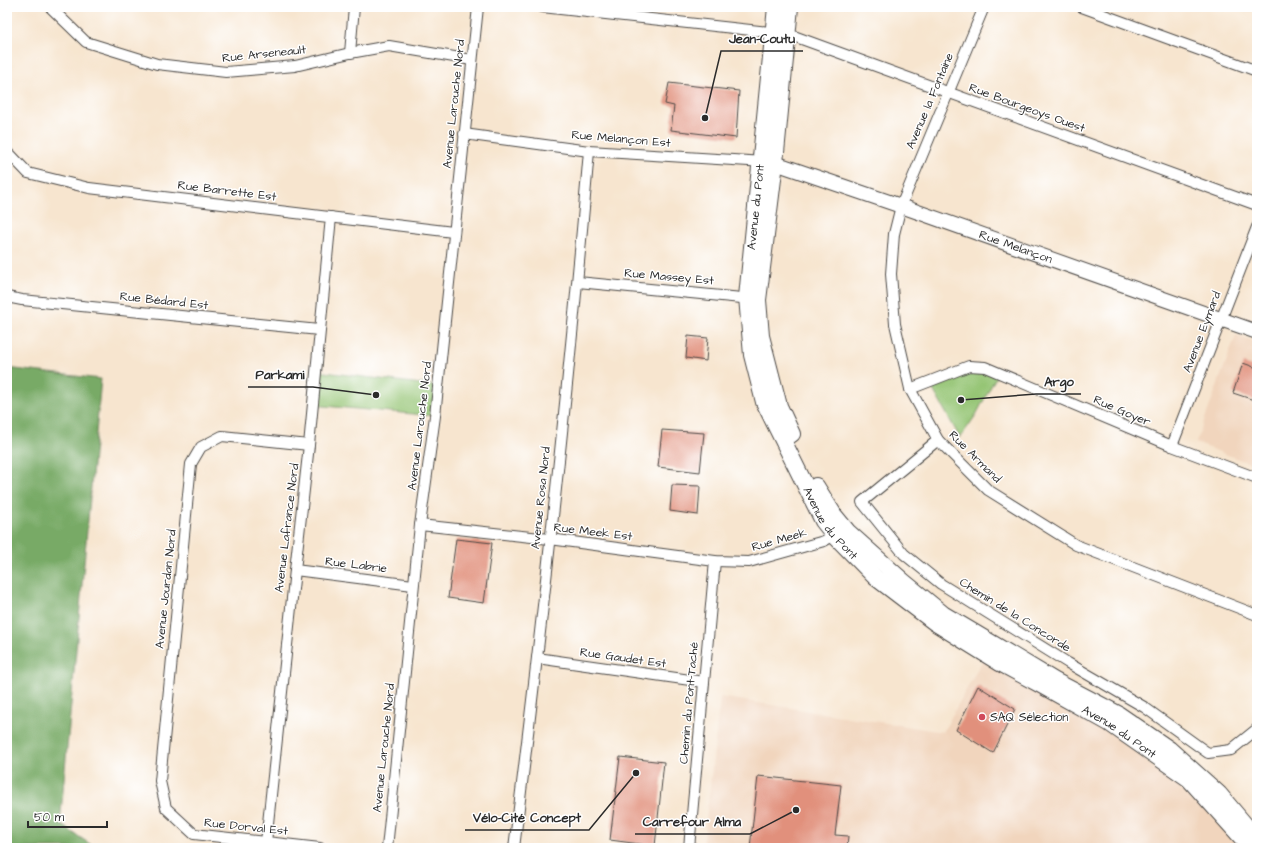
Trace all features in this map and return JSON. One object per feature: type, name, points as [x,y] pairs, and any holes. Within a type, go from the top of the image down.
[{"type":"main road","name":"Avenue du Pont","points":[[776,7],[780,34],[768,163],[752,299],[779,406],[810,476],[834,515],[841,534],[875,577],[934,622],[1000,664],[1041,685],[1108,723],[1189,779],[1251,848]]},
{"type":"main road","name":"Avenue du Pont","points":[[780,34],[790,7]]},
{"type":"main road","name":"Avenue du Pont","points":[[841,534],[944,614],[1055,681],[1118,714],[1169,749],[1219,794],[1257,839]]},
{"type":"street","name":"Rue Arseneault","points":[[50,7],[86,42],[157,64],[226,72],[295,66],[350,53],[389,46],[472,60]]},
{"type":"street","points":[[350,53],[354,7]]},
{"type":"street","name":"Avenue Larouche Nord","points":[[387,848],[413,585],[435,416],[478,7]]},
{"type":"street","name":"Rue Bourgeoys Ouest","points":[[542,7],[780,34],[1257,205]]},
{"type":"street","name":"Avenue la Fontaine","points":[[901,206],[984,7]]},
{"type":"street","points":[[1082,7],[1257,71]]},
{"type":"street","name":"Rue Melançon Est","points":[[464,134],[589,151],[768,163]]},
{"type":"street","name":"Rue Barrette Est","points":[[7,151],[28,173],[89,188],[454,232]]},
{"type":"street","name":"Avenue Rosa Nord","points":[[514,848],[537,658],[578,282],[589,151]]},
{"type":"street","name":"Rue Melançon","points":[[768,163],[901,206],[1257,332]]},
{"type":"street","name":"Rue Armand","points":[[901,206],[894,234],[891,274],[895,324],[910,389],[938,440],[988,490],[1076,545],[1257,615]]},
{"type":"street","name":"Avenue Lafrance Nord","points":[[266,842],[309,445],[331,217]]},
{"type":"street","name":"Avenue Eymard","points":[[1172,446],[1257,227]]},
{"type":"street","name":"Rue Massey Est","points":[[578,282],[752,299]]},
{"type":"street","name":"Rue Bédard Est","points":[[7,297],[22,300],[319,330]]},
{"type":"street","name":"Rue Goyer","points":[[910,389],[969,366],[986,367],[1172,446],[1257,478]]},
{"type":"street","name":"Avenue Jourdan Nord","points":[[194,834],[166,808],[160,781],[191,464],[201,447],[222,436],[309,445]]},
{"type":"street","name":"Chemin de la Concorde","points":[[938,440],[862,502],[904,554],[941,584],[1068,663],[1144,707],[1208,753],[1231,750],[1257,729]]},
{"type":"street","name":"Rue Meek Est","points":[[420,525],[550,539],[715,561]]},
{"type":"street","name":"Rue Meek","points":[[715,561],[749,562],[824,541],[841,534]]},
{"type":"street","name":"Chemin du Pont-Taché","points":[[690,848],[715,561]]},
{"type":"street","name":"Rue Labrie","points":[[295,570],[413,585]]},
{"type":"street","name":"Rue Gaudet Est","points":[[537,658],[704,682]]},
{"type":"street","name":"Rue Dorval Est","points":[[194,834],[320,848]]},
{"type":"shaded area","points":[[1236,335],[1257,342],[1257,466],[1196,443]]},
{"type":"shaded area","points":[[988,650],[1107,731],[1183,789],[1206,809],[1241,848],[703,848],[720,697],[943,732]]},
{"type":"green space","points":[[7,368],[101,379],[60,824],[96,848],[7,848]]},
{"type":"green space","points":[[976,368],[997,375],[976,415],[960,438],[931,386]]},
{"type":"green space","points":[[316,371],[438,386],[435,416],[313,405]]},
{"type":"building","points":[[669,83],[739,91],[736,138],[671,130],[674,106],[665,104]]},
{"type":"building","points":[[688,336],[708,338],[706,361],[686,358]]},
{"type":"building","points":[[1243,363],[1257,368],[1257,401],[1233,393]]},
{"type":"building","points":[[662,430],[704,433],[700,472],[658,467]]},
{"type":"building","points":[[672,485],[700,486],[698,515],[670,511]]},
{"type":"building","points":[[456,539],[492,543],[484,603],[448,598]]},
{"type":"building","points":[[978,686],[1015,709],[993,753],[956,730]]},
{"type":"building","points":[[620,757],[664,762],[655,846],[610,840]]},
{"type":"building","points":[[758,776],[841,785],[835,835],[848,836],[847,848],[750,848]]},
{"type":"place","name":"Jean-Coutu","points":[[705,118]]},
{"type":"place","name":"Parkami","points":[[376,395]]},
{"type":"place","name":"Argo","points":[[961,400]]},
{"type":"place","name":"SAQ Sélection","points":[[982,717]]},
{"type":"place","name":"Vélo-Cité Concept","points":[[636,773]]},
{"type":"place","name":"Carrefour Alma","points":[[796,810]]}]
